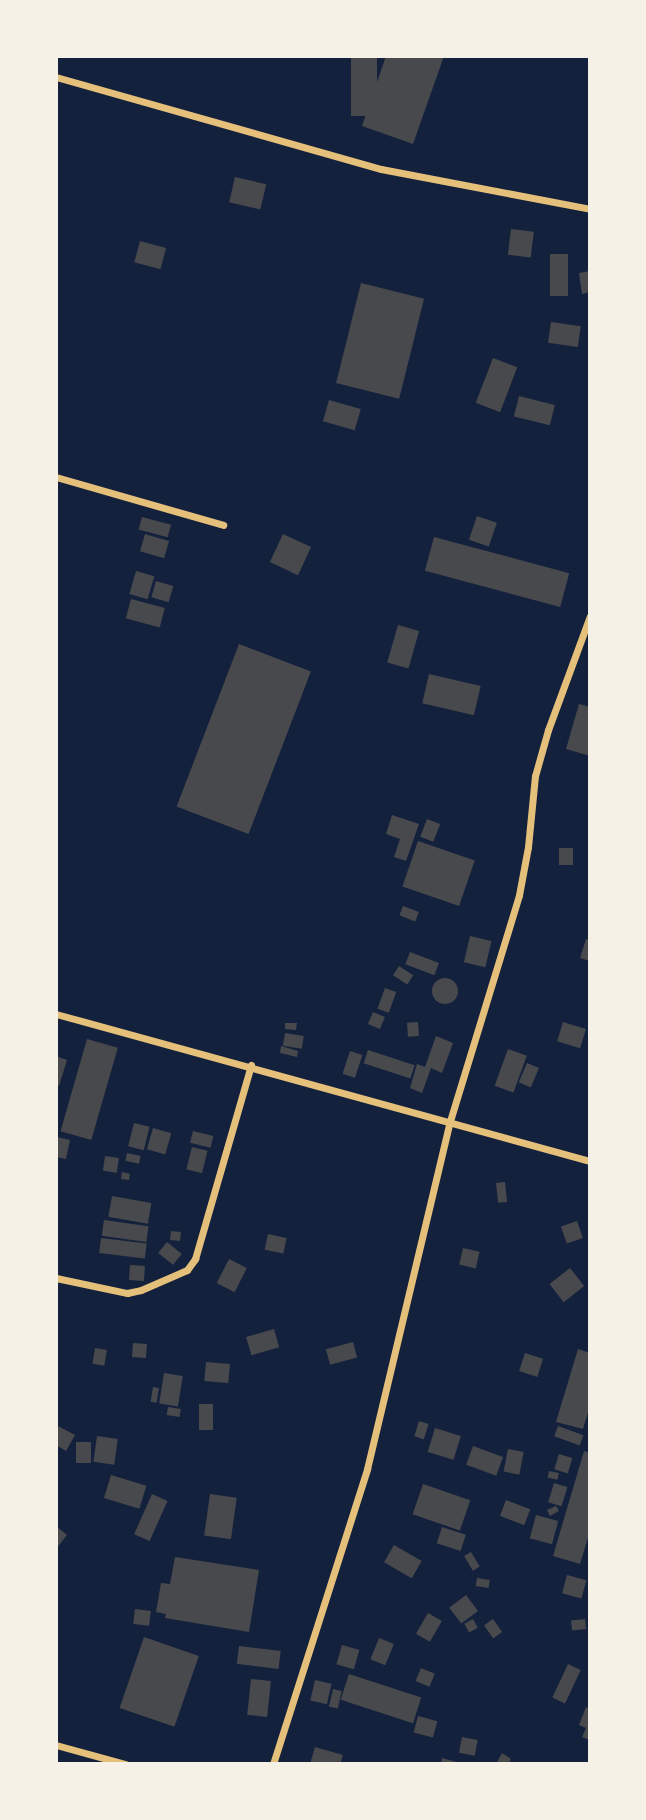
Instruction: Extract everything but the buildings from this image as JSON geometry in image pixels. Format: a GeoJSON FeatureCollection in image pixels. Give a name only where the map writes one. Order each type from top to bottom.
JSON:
{"type":"FeatureCollection","features":[{"type":"Feature","properties":{"kind":"street"},"geometry":{"type":"LineString","coordinates":[[56,77],[382,169],[590,209]]}},
{"type":"Feature","properties":{"kind":"street"},"geometry":{"type":"LineString","coordinates":[[56,477],[223,524]]}},
{"type":"Feature","properties":{"kind":"street"},"geometry":{"type":"LineString","coordinates":[[273,1764],[367,1469],[450,1121],[519,895],[528,848],[535,776],[541,753],[590,616]]}},
{"type":"Feature","properties":{"kind":"street"},"geometry":{"type":"LineString","coordinates":[[56,1014],[251,1065],[590,1161]]}},
{"type":"Feature","properties":{"kind":"street"},"geometry":{"type":"LineString","coordinates":[[56,1278],[127,1293],[187,1270],[195,1259],[251,1065]]}},
{"type":"Feature","properties":{"kind":"street"},"geometry":{"type":"LineString","coordinates":[[56,1745],[125,1764]]}}]}
